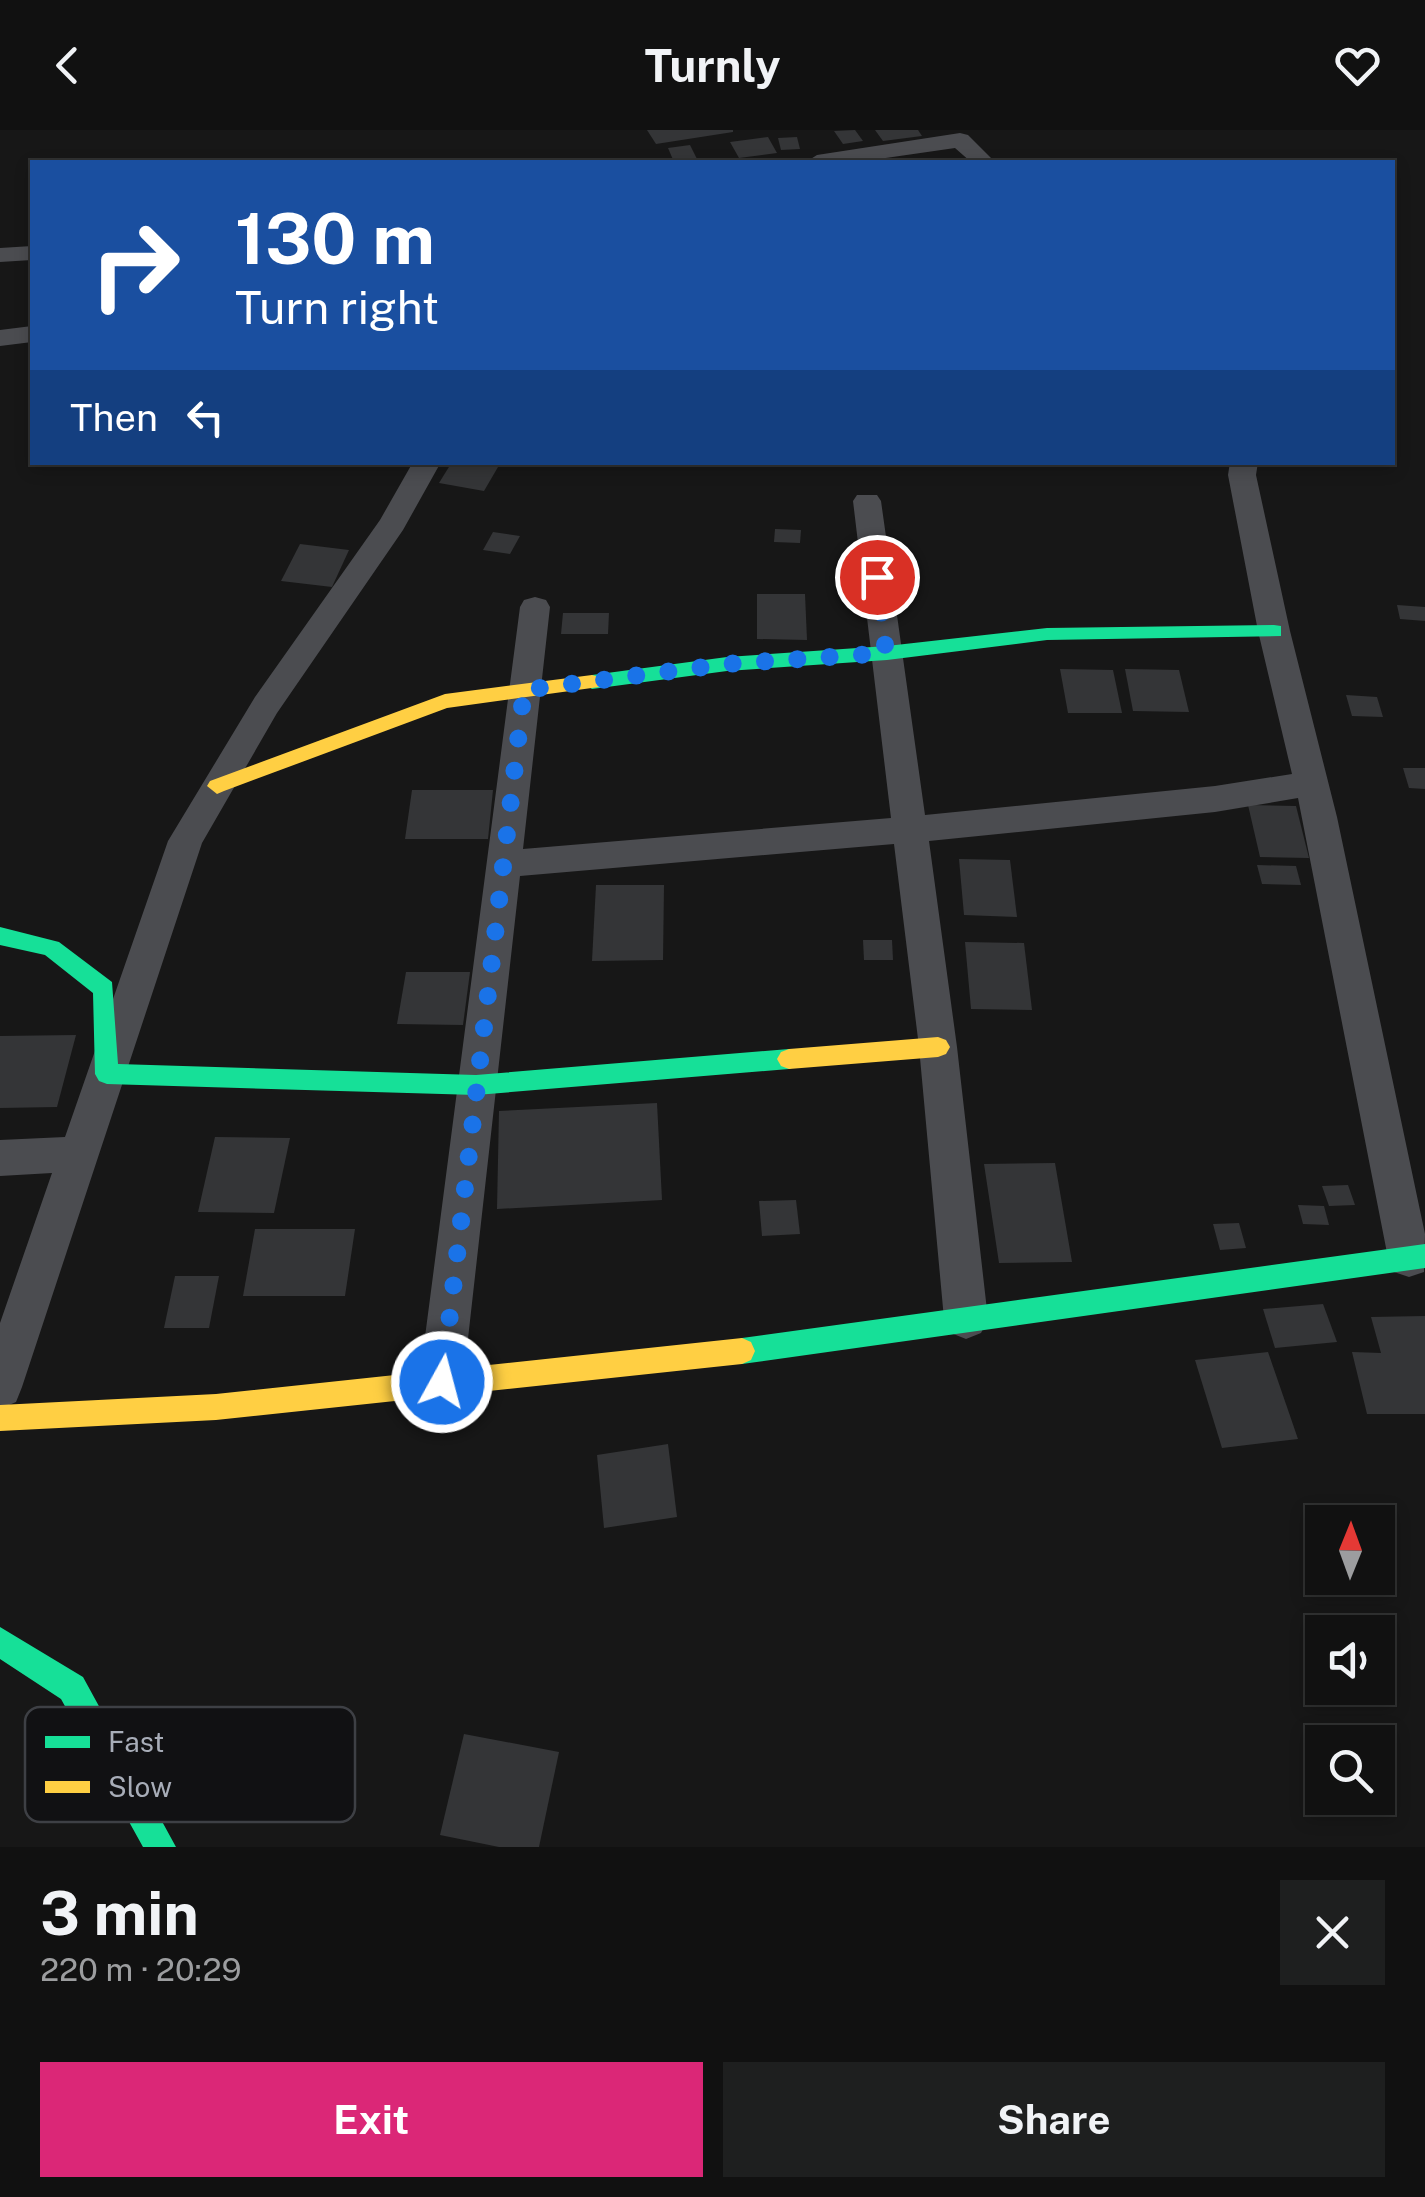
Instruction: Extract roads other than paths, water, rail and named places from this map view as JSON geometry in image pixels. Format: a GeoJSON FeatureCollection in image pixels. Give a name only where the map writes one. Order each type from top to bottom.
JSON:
{"type":"FeatureCollection","features":[{"type":"Feature","properties":{"kind":"street"},"geometry":{"type":"LineString","coordinates":[[830,160],[960,140],[982,160]]}},
{"type":"Feature","properties":{"kind":"street"},"geometry":{"type":"LineString","coordinates":[[0,255],[30,253]]}},
{"type":"Feature","properties":{"kind":"street"},"geometry":{"type":"LineString","coordinates":[[0,338],[30,334]]}},
{"type":"Feature","properties":{"kind":"street"},"geometry":{"type":"LineString","coordinates":[[0,1387],[185,841],[266,704],[393,523],[425,465]]}},
{"type":"Feature","properties":{"kind":"street"},"geometry":{"type":"LineString","coordinates":[[0,1418],[216,1407],[744,1351],[1417,1257],[1274,630],[1242,474],[1244,465]]}},
{"type":"Feature","properties":{"kind":"street"},"geometry":{"type":"LineString","coordinates":[[867,501],[938,1047],[966,1319]]}},
{"type":"Feature","properties":{"kind":"street"},"geometry":{"type":"LineString","coordinates":[[442,1382],[535,607]]}},
{"type":"Feature","properties":{"kind":"street"},"geometry":{"type":"LineString","coordinates":[[218,786],[446,701],[727,664],[886,653],[1047,634],[1274,630]]}},
{"type":"Feature","properties":{"kind":"street"},"geometry":{"type":"LineString","coordinates":[[502,864],[798,841],[1216,799],[1311,783]]}},
{"type":"Feature","properties":{"kind":"street"},"geometry":{"type":"LineString","coordinates":[[0,936],[51,948],[104,988],[107,1074]]}},
{"type":"Feature","properties":{"kind":"street"},"geometry":{"type":"LineString","coordinates":[[107,1074],[476,1085],[938,1047]]}},
{"type":"Feature","properties":{"kind":"street"},"geometry":{"type":"LineString","coordinates":[[0,1158],[79,1154]]}},
{"type":"Feature","properties":{"kind":"street"},"geometry":{"type":"LineString","coordinates":[[0,1642],[72,1688],[83,1707]]}},
{"type":"Feature","properties":{"kind":"street"},"geometry":{"type":"LineString","coordinates":[[146,1822],[160,1847]]}}]}
